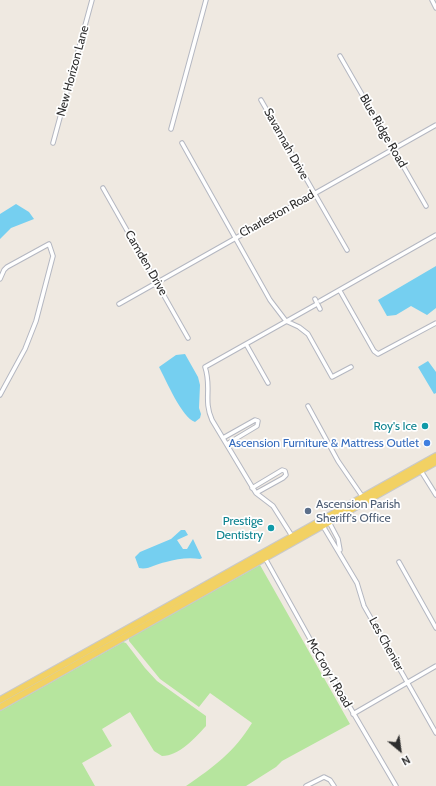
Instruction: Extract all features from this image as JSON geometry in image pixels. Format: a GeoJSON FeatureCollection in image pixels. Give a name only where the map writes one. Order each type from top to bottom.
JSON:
{"type":"FeatureCollection","features":[{"type":"Feature","properties":{"kind":"main road"},"geometry":{"type":"LineString","coordinates":[[421,471],[421,468],[433,460],[436,456]]}},
{"type":"Feature","properties":{"kind":"main road"},"geometry":{"type":"LineString","coordinates":[[0,700],[362,496],[436,456]]}},
{"type":"Feature","properties":{"kind":"main road"},"geometry":{"type":"LineString","coordinates":[[323,526],[326,520],[436,462]]}},
{"type":"Feature","properties":{"kind":"main road"},"geometry":{"type":"LineString","coordinates":[[0,707],[323,526],[374,490]]}},
{"type":"Feature","properties":{"kind":"main road"},"geometry":{"type":"LineString","coordinates":[[265,558],[266,554],[285,543],[292,536]]}},
{"type":"Feature","properties":{"kind":"main road"},"geometry":{"type":"LineString","coordinates":[[221,584],[229,576],[241,569],[244,563]]}},
{"type":"Feature","properties":{"kind":"street","name":"New Horizon Lane"},"geometry":{"type":"LineString","coordinates":[[53,143],[92,0]]}},
{"type":"Feature","properties":{"kind":"street"},"geometry":{"type":"LineString","coordinates":[[172,129],[206,0]]}},
{"type":"Feature","properties":{"kind":"street"},"geometry":{"type":"LineString","coordinates":[[432,0],[436,8]]}},
{"type":"Feature","properties":{"kind":"street","name":"Blue Ridge Road"},"geometry":{"type":"LineString","coordinates":[[340,56],[426,206]]}},
{"type":"Feature","properties":{"kind":"street","name":"Savannah Drive"},"geometry":{"type":"LineString","coordinates":[[261,100],[347,250]]}},
{"type":"Feature","properties":{"kind":"street","name":"Charleston Road"},"geometry":{"type":"LineString","coordinates":[[119,304],[436,125]]}},
{"type":"Feature","properties":{"kind":"street"},"geometry":{"type":"LineString","coordinates":[[182,143],[270,300],[286,321],[299,327],[308,334],[332,377],[351,367]]}},
{"type":"Feature","properties":{"kind":"street","name":"Camden Drive"},"geometry":{"type":"LineString","coordinates":[[103,188],[188,338]]}},
{"type":"Feature","properties":{"kind":"street"},"geometry":{"type":"LineString","coordinates":[[292,536],[273,506],[252,488],[207,410],[209,380],[205,367],[436,235]]}},
{"type":"Feature","properties":{"kind":"street"},"geometry":{"type":"LineString","coordinates":[[0,279],[7,267],[48,244],[53,256],[36,321],[25,349],[0,395]]}},
{"type":"Feature","properties":{"kind":"street"},"geometry":{"type":"LineString","coordinates":[[340,291],[374,351],[378,354],[436,324]]}},
{"type":"Feature","properties":{"kind":"street"},"geometry":{"type":"LineString","coordinates":[[315,299],[319,303],[320,309]]}},
{"type":"Feature","properties":{"kind":"street"},"geometry":{"type":"LineString","coordinates":[[246,344],[268,383]]}},
{"type":"Feature","properties":{"kind":"street"},"geometry":{"type":"LineString","coordinates":[[308,406],[338,460],[362,496]]}},
{"type":"Feature","properties":{"kind":"street"},"geometry":{"type":"LineString","coordinates":[[223,438],[255,420],[258,421],[257,426],[227,444]]}},
{"type":"Feature","properties":{"kind":"street"},"geometry":{"type":"LineString","coordinates":[[252,488],[282,470],[286,471],[286,475],[283,478],[256,493]]}},
{"type":"Feature","properties":{"kind":"street"},"geometry":{"type":"LineString","coordinates":[[421,471],[436,495]]}},
{"type":"Feature","properties":{"kind":"street","name":"Les Chenier"},"geometry":{"type":"LineString","coordinates":[[329,522],[338,539],[341,553]]}},
{"type":"Feature","properties":{"kind":"street","name":"Les Chenier"},"geometry":{"type":"LineString","coordinates":[[323,526],[341,553],[357,583],[364,606],[436,732]]}},
{"type":"Feature","properties":{"kind":"street","name":"McCrory 1 Road"},"geometry":{"type":"LineString","coordinates":[[265,558],[353,714],[396,786]]}},
{"type":"Feature","properties":{"kind":"street"},"geometry":{"type":"LineString","coordinates":[[399,562],[436,628]]}},
{"type":"Feature","properties":{"kind":"street"},"geometry":{"type":"LineString","coordinates":[[353,714],[436,666]]}},
{"type":"Feature","properties":{"kind":"street"},"geometry":{"type":"LineString","coordinates":[[306,786],[324,777],[330,780],[334,786]]}},
{"type":"Feature","properties":{"kind":"green space"},"geometry":{"type":"Polygon","coordinates":[[[260,565],[350,724],[282,761],[276,767],[246,786],[186,786],[206,772],[231,751],[252,723],[210,693],[199,707],[160,679],[129,641],[129,638],[260,565]]]}},
{"type":"Feature","properties":{"kind":"green space"},"geometry":{"type":"Polygon","coordinates":[[[123,642],[126,643],[157,681],[206,716],[206,726],[186,746],[174,753],[162,756],[154,751],[130,712],[102,729],[112,746],[82,763],[95,786],[0,786],[0,711],[123,642]]]}},
{"type":"Feature","properties":{"kind":"water"},"geometry":{"type":"Polygon","coordinates":[[[16,204],[29,212],[34,219],[11,228],[0,239],[0,214],[16,204]]]}},
{"type":"Feature","properties":{"kind":"water"},"geometry":{"type":"Polygon","coordinates":[[[436,266],[436,308],[427,315],[411,306],[396,315],[387,316],[378,300],[436,266]]]}},
{"type":"Feature","properties":{"kind":"water"},"geometry":{"type":"Polygon","coordinates":[[[185,354],[198,377],[200,385],[199,408],[201,414],[200,418],[195,422],[185,414],[159,367],[176,355],[185,354]]]}},
{"type":"Feature","properties":{"kind":"water"},"geometry":{"type":"Polygon","coordinates":[[[428,361],[436,372],[436,393],[434,394],[418,367],[428,361]]]}},
{"type":"Feature","properties":{"kind":"water"},"geometry":{"type":"Polygon","coordinates":[[[181,530],[185,530],[188,535],[177,540],[183,549],[187,549],[193,539],[202,558],[178,559],[149,568],[139,568],[135,557],[140,552],[171,539],[181,530]]]}},
{"type":"Feature","properties":{"kind":"place","name":"Roy's Ice"},"geometry":{"type":"Point","coordinates":[425,426]}},
{"type":"Feature","properties":{"kind":"place","name":"Ascension Furniture & Mattress Outlet"},"geometry":{"type":"Point","coordinates":[427,443]}},
{"type":"Feature","properties":{"kind":"place","name":"Ascension Parish Sheriff's Office"},"geometry":{"type":"Point","coordinates":[308,511]}},
{"type":"Feature","properties":{"kind":"place","name":"Prestige Dentistry"},"geometry":{"type":"Point","coordinates":[271,528]}}]}
